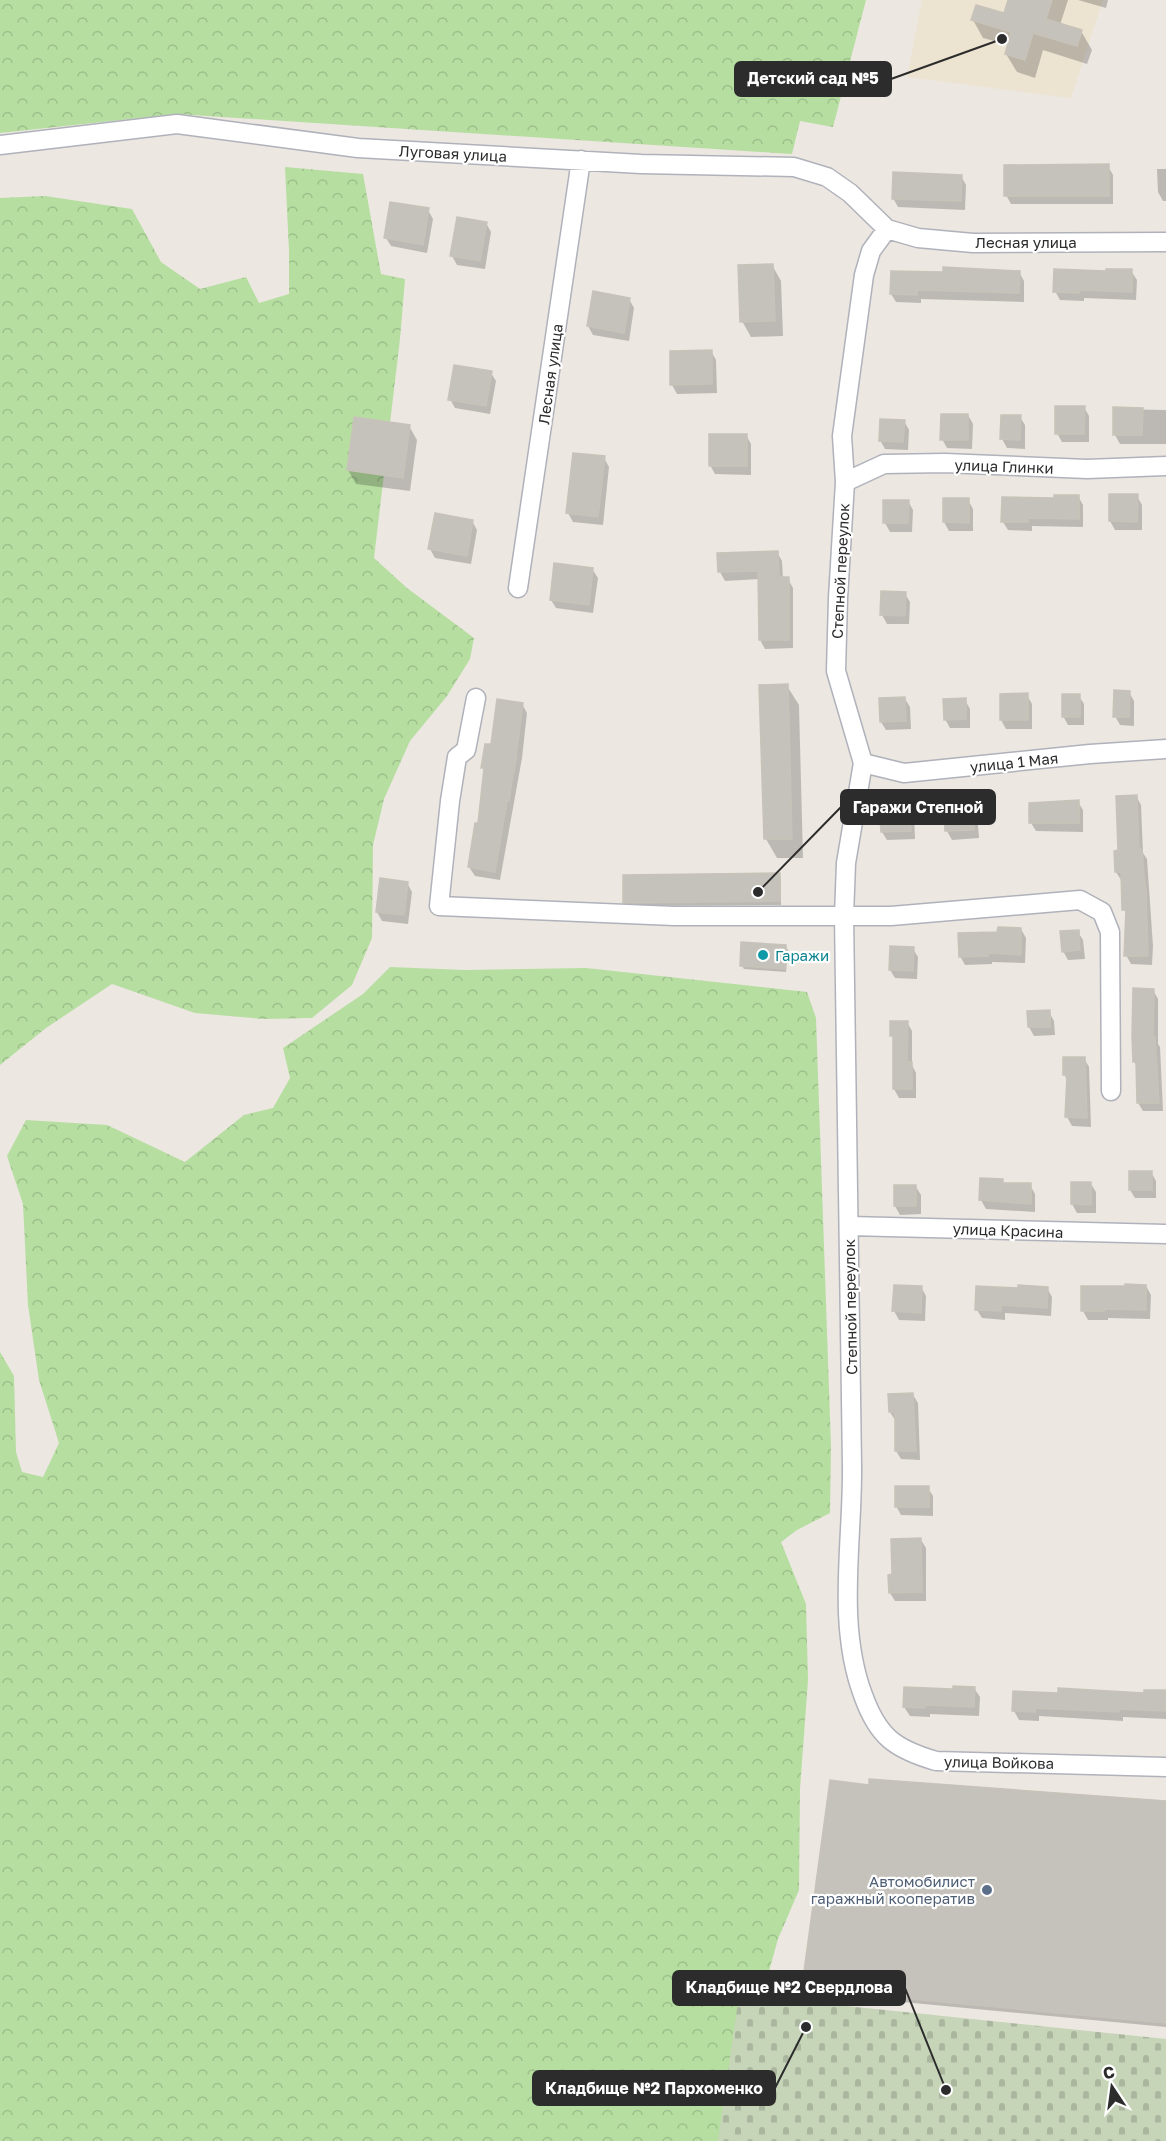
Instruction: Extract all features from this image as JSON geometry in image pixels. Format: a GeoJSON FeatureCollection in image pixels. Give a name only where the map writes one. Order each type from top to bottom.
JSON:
{"type":"FeatureCollection","features":[{"type":"Feature","properties":{"kind":"street","name":"Луговая улица"},"geometry":{"type":"LineString","coordinates":[[0,146],[177,124],[358,148],[581,160],[794,167],[827,177],[850,192],[887,229]]}},
{"type":"Feature","properties":{"kind":"street","name":"Лесная улица"},"geometry":{"type":"LineString","coordinates":[[518,588],[581,160]]}},
{"type":"Feature","properties":{"kind":"street","name":"Лесная улица"},"geometry":{"type":"LineString","coordinates":[[887,229],[918,238],[973,243],[1166,242]]}},
{"type":"Feature","properties":{"kind":"street","name":"Степной переулок"},"geometry":{"type":"LineString","coordinates":[[863,1697],[849,1638],[852,1473],[844,916],[846,862],[863,763],[836,670],[845,482],[842,436],[864,275],[871,251],[887,229]]}},
{"type":"Feature","properties":{"kind":"street","name":"улица Глинки"},"geometry":{"type":"LineString","coordinates":[[845,482],[884,464],[945,463],[1087,469],[1166,466]]}},
{"type":"Feature","properties":{"kind":"street"},"geometry":{"type":"LineString","coordinates":[[476,698],[466,750],[457,757],[455,768],[440,906],[674,916],[844,916],[925,914],[1080,900],[1102,912],[1110,932],[1111,1091]]}},
{"type":"Feature","properties":{"kind":"street","name":"улица 1 Мая"},"geometry":{"type":"LineString","coordinates":[[863,763],[904,773],[1090,754],[1166,749]]}},
{"type":"Feature","properties":{"kind":"street","name":"улица Красина"},"geometry":{"type":"LineString","coordinates":[[849,1226],[1166,1234]]}},
{"type":"Feature","properties":{"kind":"street","name":"улица Войкова"},"geometry":{"type":"LineString","coordinates":[[863,1697],[888,1741],[909,1753],[936,1761],[1166,1767]]}},
{"type":"Feature","properties":{"kind":"shaded area"},"geometry":{"type":"Polygon","coordinates":[[[922,0],[1103,0],[1071,98],[907,77],[922,0]]]}},
{"type":"Feature","properties":{"kind":"green space"},"geometry":{"type":"Polygon","coordinates":[[[0,0],[866,0],[833,127],[800,121],[792,154],[177,114],[0,133],[0,0]]]}},
{"type":"Feature","properties":{"kind":"green space"},"geometry":{"type":"Polygon","coordinates":[[[285,167],[363,174],[381,274],[405,279],[374,558],[407,588],[474,638],[470,659],[447,696],[410,741],[384,799],[373,845],[372,938],[352,985],[312,1018],[264,1019],[195,1013],[112,984],[46,1028],[0,1065],[0,198],[45,196],[132,209],[161,262],[200,289],[246,277],[259,303],[289,294],[285,167]]]}},
{"type":"Feature","properties":{"kind":"green space"},"geometry":{"type":"Polygon","coordinates":[[[390,967],[465,970],[586,968],[807,992],[816,1018],[831,1446],[830,1513],[797,1530],[781,1542],[806,1604],[808,1680],[800,1789],[799,1890],[778,1939],[769,1971],[782,1998],[968,2038],[1166,2141],[0,2141],[0,1352],[14,1376],[16,1452],[22,1472],[43,1477],[59,1443],[39,1380],[28,1305],[23,1204],[7,1156],[26,1120],[107,1125],[185,1162],[244,1115],[273,1108],[290,1078],[283,1048],[363,994],[390,967]]]}},
{"type":"Feature","properties":{"kind":"green space"},"geometry":{"type":"Polygon","coordinates":[[[739,1995],[1166,2039],[1166,2141],[718,2141],[739,1995]]]}},
{"type":"Feature","properties":{"kind":"building"},"geometry":{"type":"Polygon","coordinates":[[[1008,0],[1052,0],[1046,19],[1082,30],[1077,46],[1033,33],[1025,60],[1005,54],[1011,32],[971,20],[976,5],[1004,13],[1008,0]]]}},
{"type":"Feature","properties":{"kind":"building"},"geometry":{"type":"Polygon","coordinates":[[[1109,164],[1109,196],[1004,196],[1004,165],[1109,164]]]}},
{"type":"Feature","properties":{"kind":"building"},"geometry":{"type":"Polygon","coordinates":[[[893,172],[962,175],[961,201],[892,199],[893,172]]]}},
{"type":"Feature","properties":{"kind":"building"},"geometry":{"type":"Polygon","coordinates":[[[390,202],[429,208],[423,245],[384,238],[390,202]]]}},
{"type":"Feature","properties":{"kind":"building"},"geometry":{"type":"Polygon","coordinates":[[[457,217],[487,222],[480,261],[450,256],[457,217]]]}},
{"type":"Feature","properties":{"kind":"building"},"geometry":{"type":"Polygon","coordinates":[[[773,264],[775,321],[740,322],[738,265],[773,264]]]}},
{"type":"Feature","properties":{"kind":"building"},"geometry":{"type":"Polygon","coordinates":[[[943,267],[1020,271],[1019,293],[917,290],[917,295],[890,294],[891,271],[943,272],[943,267]]]}},
{"type":"Feature","properties":{"kind":"building"},"geometry":{"type":"Polygon","coordinates":[[[1054,269],[1106,271],[1106,269],[1132,269],[1132,292],[1079,290],[1079,293],[1053,292],[1054,269]]]}},
{"type":"Feature","properties":{"kind":"building"},"geometry":{"type":"Polygon","coordinates":[[[593,291],[630,298],[624,333],[587,326],[593,291]]]}},
{"type":"Feature","properties":{"kind":"building"},"geometry":{"type":"Polygon","coordinates":[[[712,350],[712,384],[670,385],[670,351],[712,350]]]}},
{"type":"Feature","properties":{"kind":"building"},"geometry":{"type":"Polygon","coordinates":[[[454,365],[492,371],[486,406],[448,400],[454,365]]]}},
{"type":"Feature","properties":{"kind":"building"},"geometry":{"type":"Polygon","coordinates":[[[1055,406],[1085,406],[1084,434],[1055,434],[1055,406]]]}},
{"type":"Feature","properties":{"kind":"building"},"geometry":{"type":"Polygon","coordinates":[[[1113,407],[1143,408],[1142,435],[1113,435],[1113,407]]]}},
{"type":"Feature","properties":{"kind":"building"},"geometry":{"type":"Polygon","coordinates":[[[941,414],[968,414],[968,440],[940,440],[941,414]]]}},
{"type":"Feature","properties":{"kind":"building"},"geometry":{"type":"Polygon","coordinates":[[[1001,415],[1021,415],[1020,440],[1000,439],[1001,415]]]}},
{"type":"Feature","properties":{"kind":"building"},"geometry":{"type":"Polygon","coordinates":[[[354,417],[410,425],[403,478],[347,470],[354,417]]]}},
{"type":"Feature","properties":{"kind":"building"},"geometry":{"type":"Polygon","coordinates":[[[880,419],[905,420],[903,442],[879,441],[880,419]]]}},
{"type":"Feature","properties":{"kind":"building"},"geometry":{"type":"Polygon","coordinates":[[[709,434],[747,434],[747,466],[709,466],[709,434]]]}},
{"type":"Feature","properties":{"kind":"building"},"geometry":{"type":"Polygon","coordinates":[[[573,453],[605,456],[598,517],[566,513],[573,453]]]}},
{"type":"Feature","properties":{"kind":"building"},"geometry":{"type":"Polygon","coordinates":[[[1109,494],[1138,494],[1137,522],[1109,521],[1109,494]]]}},
{"type":"Feature","properties":{"kind":"building"},"geometry":{"type":"Polygon","coordinates":[[[1054,495],[1079,495],[1079,519],[1028,518],[1028,522],[1001,522],[1002,497],[1054,498],[1054,495]]]}},
{"type":"Feature","properties":{"kind":"building"},"geometry":{"type":"Polygon","coordinates":[[[943,498],[969,498],[969,523],[943,522],[943,498]]]}},
{"type":"Feature","properties":{"kind":"building"},"geometry":{"type":"Polygon","coordinates":[[[883,500],[909,500],[908,523],[883,523],[883,500]]]}},
{"type":"Feature","properties":{"kind":"building"},"geometry":{"type":"Polygon","coordinates":[[[435,513],[473,520],[467,556],[428,549],[435,513]]]}},
{"type":"Feature","properties":{"kind":"building"},"geometry":{"type":"Polygon","coordinates":[[[778,551],[779,577],[789,577],[789,640],[759,640],[758,571],[718,572],[717,553],[778,551]]]}},
{"type":"Feature","properties":{"kind":"building"},"geometry":{"type":"Polygon","coordinates":[[[554,563],[593,568],[589,605],[550,600],[554,563]]]}},
{"type":"Feature","properties":{"kind":"building"},"geometry":{"type":"Polygon","coordinates":[[[881,591],[906,592],[905,616],[880,615],[881,591]]]}},
{"type":"Feature","properties":{"kind":"building"},"geometry":{"type":"Polygon","coordinates":[[[788,684],[792,839],[764,839],[759,685],[788,684]]]}},
{"type":"Feature","properties":{"kind":"building"},"geometry":{"type":"Polygon","coordinates":[[[1114,690],[1130,691],[1129,717],[1113,717],[1114,690]]]}},
{"type":"Feature","properties":{"kind":"building"},"geometry":{"type":"Polygon","coordinates":[[[1028,693],[1028,720],[1000,720],[1000,694],[1028,693]]]}},
{"type":"Feature","properties":{"kind":"building"},"geometry":{"type":"Polygon","coordinates":[[[1062,694],[1080,694],[1080,717],[1062,717],[1062,694]]]}},
{"type":"Feature","properties":{"kind":"building"},"geometry":{"type":"Polygon","coordinates":[[[905,697],[906,721],[880,722],[879,698],[905,697]]]}},
{"type":"Feature","properties":{"kind":"building"},"geometry":{"type":"Polygon","coordinates":[[[966,698],[966,719],[944,720],[943,699],[966,698]]]}},
{"type":"Feature","properties":{"kind":"building"},"geometry":{"type":"Polygon","coordinates":[[[497,699],[523,703],[514,773],[495,872],[468,867],[475,823],[478,823],[484,768],[481,768],[485,744],[491,744],[497,699]]]}},
{"type":"Feature","properties":{"kind":"building"},"geometry":{"type":"Polygon","coordinates":[[[1137,795],[1139,849],[1142,849],[1146,887],[1148,956],[1124,956],[1126,910],[1122,910],[1121,872],[1115,872],[1114,851],[1118,850],[1116,796],[1137,795]]]}},
{"type":"Feature","properties":{"kind":"building"},"geometry":{"type":"Polygon","coordinates":[[[1079,800],[1079,823],[1029,823],[1029,803],[1079,800]]]}},
{"type":"Feature","properties":{"kind":"building"},"geometry":{"type":"Polygon","coordinates":[[[910,804],[911,831],[881,832],[879,805],[910,804]]]}},
{"type":"Feature","properties":{"kind":"building"},"geometry":{"type":"Polygon","coordinates":[[[973,804],[974,830],[945,831],[944,805],[973,804]]]}},
{"type":"Feature","properties":{"kind":"building"},"geometry":{"type":"Polygon","coordinates":[[[780,873],[780,901],[623,903],[623,875],[780,873]]]}},
{"type":"Feature","properties":{"kind":"building"},"geometry":{"type":"Polygon","coordinates":[[[380,878],[408,882],[404,915],[376,912],[380,878]]]}},
{"type":"Feature","properties":{"kind":"building"},"geometry":{"type":"Polygon","coordinates":[[[998,927],[1021,928],[1021,955],[988,953],[988,956],[959,957],[958,933],[997,932],[998,927]]]}},
{"type":"Feature","properties":{"kind":"building"},"geometry":{"type":"Polygon","coordinates":[[[1079,930],[1080,950],[1062,952],[1060,931],[1079,930]]]}},
{"type":"Feature","properties":{"kind":"building","name":"Гаражи"},"geometry":{"type":"Polygon","coordinates":[[[741,942],[786,945],[785,969],[740,966],[741,942]]]}},
{"type":"Feature","properties":{"kind":"building"},"geometry":{"type":"Polygon","coordinates":[[[890,946],[914,947],[913,971],[889,970],[890,946]]]}},
{"type":"Feature","properties":{"kind":"building"},"geometry":{"type":"Polygon","coordinates":[[[1133,988],[1154,989],[1153,1037],[1155,1037],[1159,1103],[1137,1103],[1136,1062],[1133,1062],[1132,1037],[1133,988]]]}},
{"type":"Feature","properties":{"kind":"building"},"geometry":{"type":"Polygon","coordinates":[[[1050,1010],[1050,1027],[1028,1027],[1027,1011],[1050,1010]]]}},
{"type":"Feature","properties":{"kind":"building"},"geometry":{"type":"Polygon","coordinates":[[[890,1021],[908,1021],[907,1062],[912,1062],[912,1089],[893,1089],[893,1036],[890,1036],[890,1021]]]}},
{"type":"Feature","properties":{"kind":"building"},"geometry":{"type":"Polygon","coordinates":[[[1063,1057],[1085,1057],[1087,1118],[1065,1117],[1067,1075],[1063,1075],[1063,1057]]]}},
{"type":"Feature","properties":{"kind":"building"},"geometry":{"type":"Polygon","coordinates":[[[1129,1171],[1152,1171],[1152,1190],[1129,1190],[1129,1171]]]}},
{"type":"Feature","properties":{"kind":"building"},"geometry":{"type":"Polygon","coordinates":[[[980,1178],[1003,1179],[1003,1183],[1031,1183],[1031,1204],[979,1200],[980,1178]]]}},
{"type":"Feature","properties":{"kind":"building"},"geometry":{"type":"Polygon","coordinates":[[[1071,1182],[1091,1182],[1091,1205],[1071,1204],[1071,1182]]]}},
{"type":"Feature","properties":{"kind":"building"},"geometry":{"type":"Polygon","coordinates":[[[894,1185],[916,1185],[916,1206],[894,1206],[894,1185]]]}},
{"type":"Feature","properties":{"kind":"building"},"geometry":{"type":"Polygon","coordinates":[[[1125,1284],[1146,1285],[1146,1310],[1081,1311],[1081,1286],[1125,1286],[1125,1284]]]}},
{"type":"Feature","properties":{"kind":"building"},"geometry":{"type":"Polygon","coordinates":[[[894,1285],[922,1286],[921,1313],[892,1311],[894,1285]]]}},
{"type":"Feature","properties":{"kind":"building"},"geometry":{"type":"Polygon","coordinates":[[[1018,1285],[1048,1287],[1047,1308],[1001,1305],[1001,1311],[975,1310],[976,1286],[1018,1288],[1018,1285]]]}},
{"type":"Feature","properties":{"kind":"building"},"geometry":{"type":"Polygon","coordinates":[[[913,1393],[916,1451],[895,1451],[895,1412],[889,1412],[888,1394],[913,1393]]]}},
{"type":"Feature","properties":{"kind":"building"},"geometry":{"type":"Polygon","coordinates":[[[895,1486],[929,1486],[929,1507],[895,1507],[895,1486]]]}},
{"type":"Feature","properties":{"kind":"building"},"geometry":{"type":"Polygon","coordinates":[[[921,1538],[922,1592],[889,1593],[888,1575],[892,1574],[891,1539],[921,1538]]]}},
{"type":"Feature","properties":{"kind":"building"},"geometry":{"type":"Polygon","coordinates":[[[953,1686],[975,1687],[974,1707],[926,1705],[925,1708],[903,1707],[904,1687],[953,1689],[953,1686]]]}},
{"type":"Feature","properties":{"kind":"building"},"geometry":{"type":"Polygon","coordinates":[[[1058,1688],[1144,1693],[1144,1690],[1166,1690],[1166,1711],[1119,1709],[1119,1712],[1035,1708],[1035,1712],[1012,1711],[1013,1691],[1058,1693],[1058,1688]]]}},
{"type":"Feature","properties":{"kind":"building","name":"Автомобилист гаражный кооператив"},"geometry":{"type":"Polygon","coordinates":[[[869,1779],[1166,1801],[1166,2023],[847,1993],[802,1986],[830,1780],[869,1785],[869,1779]]]}},
{"type":"Feature","properties":{"kind":"place","name":"Детский сад №5"},"geometry":{"type":"Point","coordinates":[1002,39]}},
{"type":"Feature","properties":{"kind":"place","name":"Гаражи Степной"},"geometry":{"type":"Point","coordinates":[758,892]}},
{"type":"Feature","properties":{"kind":"place","name":"Гаражи"},"geometry":{"type":"Point","coordinates":[763,955]}},
{"type":"Feature","properties":{"kind":"place","name":"Автомобилист гаражный кооператив"},"geometry":{"type":"Point","coordinates":[987,1890]}},
{"type":"Feature","properties":{"kind":"place","name":"Кладбище №2 Пархоменко"},"geometry":{"type":"Point","coordinates":[806,2027]}},
{"type":"Feature","properties":{"kind":"place","name":"Кладбище №2 Свердлова"},"geometry":{"type":"Point","coordinates":[946,2090]}}]}
